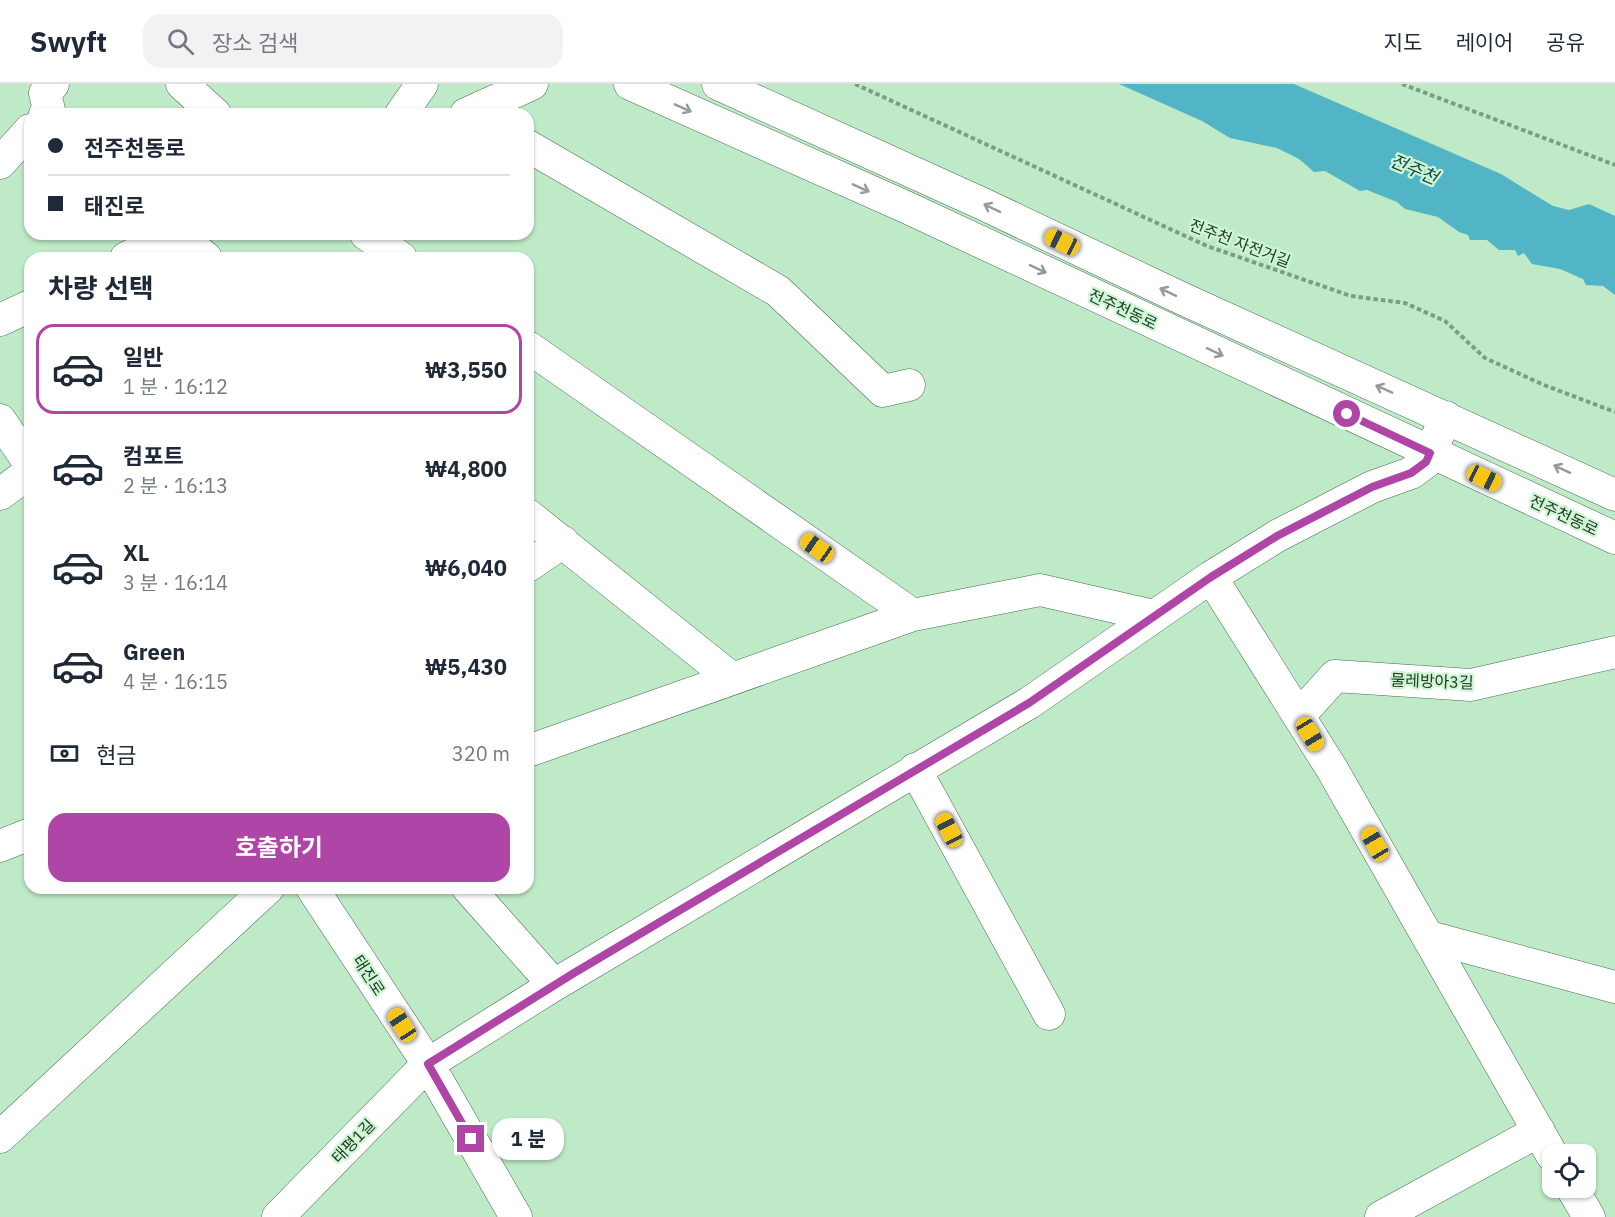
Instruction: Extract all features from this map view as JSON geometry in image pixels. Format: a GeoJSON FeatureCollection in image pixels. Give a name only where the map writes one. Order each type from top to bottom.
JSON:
{"type":"FeatureCollection","features":[{"type":"Feature","properties":{"kind":"street"},"geometry":{"type":"LineString","coordinates":[[49,108],[45,93],[53,84]]}},
{"type":"Feature","properties":{"kind":"street"},"geometry":{"type":"LineString","coordinates":[[182,84],[208,108]]}},
{"type":"Feature","properties":{"kind":"street"},"geometry":{"type":"LineString","coordinates":[[405,108],[422,84]]}},
{"type":"Feature","properties":{"kind":"street"},"geometry":{"type":"LineString","coordinates":[[482,108],[532,84]]}},
{"type":"Feature","properties":{"kind":"street","name":"전주천동로"},"geometry":{"type":"LineString","coordinates":[[630,84],[908,208],[1615,538]]}},
{"type":"Feature","properties":{"kind":"street"},"geometry":{"type":"LineString","coordinates":[[718,84],[1615,495]]}},
{"type":"Feature","properties":{"kind":"street"},"geometry":{"type":"LineString","coordinates":[[0,163],[24,137]]}},
{"type":"Feature","properties":{"kind":"street"},"geometry":{"type":"LineString","coordinates":[[534,149],[778,291],[883,391],[909,385]]}},
{"type":"Feature","properties":{"kind":"street"},"geometry":{"type":"LineString","coordinates":[[138,252],[163,240]]}},
{"type":"Feature","properties":{"kind":"street"},"geometry":{"type":"LineString","coordinates":[[183,240],[198,252]]}},
{"type":"Feature","properties":{"kind":"street"},"geometry":{"type":"LineString","coordinates":[[375,240],[392,252]]}},
{"type":"Feature","properties":{"kind":"street"},"geometry":{"type":"LineString","coordinates":[[0,320],[24,309]]}},
{"type":"Feature","properties":{"kind":"street"},"geometry":{"type":"LineString","coordinates":[[534,351],[913,615]]}},
{"type":"Feature","properties":{"kind":"street"},"geometry":{"type":"LineString","coordinates":[[1430,453],[1446,417]]}},
{"type":"Feature","properties":{"kind":"street"},"geometry":{"type":"LineString","coordinates":[[0,420],[24,455]]}},
{"type":"Feature","properties":{"kind":"street","name":"태평1길"},"geometry":{"type":"LineString","coordinates":[[278,1217],[428,1064],[554,985],[1029,703],[1211,577],[1277,536],[1372,487],[1411,473],[1426,462],[1430,453]]}},
{"type":"Feature","properties":{"kind":"street"},"geometry":{"type":"LineString","coordinates":[[0,494],[24,476]]}},
{"type":"Feature","properties":{"kind":"street"},"geometry":{"type":"LineString","coordinates":[[534,520],[730,677]]}},
{"type":"Feature","properties":{"kind":"street"},"geometry":{"type":"LineString","coordinates":[[534,562],[563,542]]}},
{"type":"Feature","properties":{"kind":"street"},"geometry":{"type":"LineString","coordinates":[[1211,577],[1299,716],[1429,937],[1546,1143],[1381,1217]]}},
{"type":"Feature","properties":{"kind":"street"},"geometry":{"type":"LineString","coordinates":[[534,749],[730,677],[913,615],[1040,590],[1154,616]]}},
{"type":"Feature","properties":{"kind":"street","name":"물레방아3길"},"geometry":{"type":"LineString","coordinates":[[1299,716],[1335,676],[1471,685],[1615,651]]}},
{"type":"Feature","properties":{"kind":"street"},"geometry":{"type":"LineString","coordinates":[[915,769],[1049,1014]]}},
{"type":"Feature","properties":{"kind":"street"},"geometry":{"type":"LineString","coordinates":[[0,846],[24,836]]}},
{"type":"Feature","properties":{"kind":"street"},"geometry":{"type":"LineString","coordinates":[[0,1137],[262,894]]}},
{"type":"Feature","properties":{"kind":"street","name":"태진로"},"geometry":{"type":"LineString","coordinates":[[316,894],[428,1064],[516,1217]]}},
{"type":"Feature","properties":{"kind":"street"},"geometry":{"type":"LineString","coordinates":[[473,894],[554,985]]}},
{"type":"Feature","properties":{"kind":"street"},"geometry":{"type":"LineString","coordinates":[[1429,937],[1615,987]]}},
{"type":"Feature","properties":{"kind":"street"},"geometry":{"type":"LineString","coordinates":[[1578,1198],[1589,1217]]}},
{"type":"Feature","properties":{"kind":"path","name":"전주천 자전거길"},"geometry":{"type":"LineString","coordinates":[[855,84],[1207,246],[1351,296],[1405,303],[1444,321],[1485,358],[1544,385],[1615,412]]}},
{"type":"Feature","properties":{"kind":"path"},"geometry":{"type":"LineString","coordinates":[[1402,84],[1615,165]]}},
{"type":"Feature","properties":{"kind":"water","name":"전주천"},"geometry":{"type":"Polygon","coordinates":[[[1119,84],[1294,84],[1501,174],[1553,206],[1569,210],[1589,204],[1615,216],[1615,295],[1603,286],[1586,285],[1583,279],[1560,269],[1532,264],[1524,253],[1518,256],[1515,250],[1499,250],[1487,240],[1470,240],[1468,235],[1459,232],[1438,217],[1405,209],[1397,202],[1367,190],[1360,191],[1325,171],[1314,172],[1299,159],[1277,148],[1230,138],[1202,121],[1119,84]]]}},
{"type":"Feature","properties":{"kind":"route"},"geometry":{"type":"LineString","coordinates":[[471,1139],[428,1064],[574,973],[1029,703],[1211,577],[1277,536],[1372,487],[1411,473],[1426,462],[1430,453],[1347,414]]}}]}
